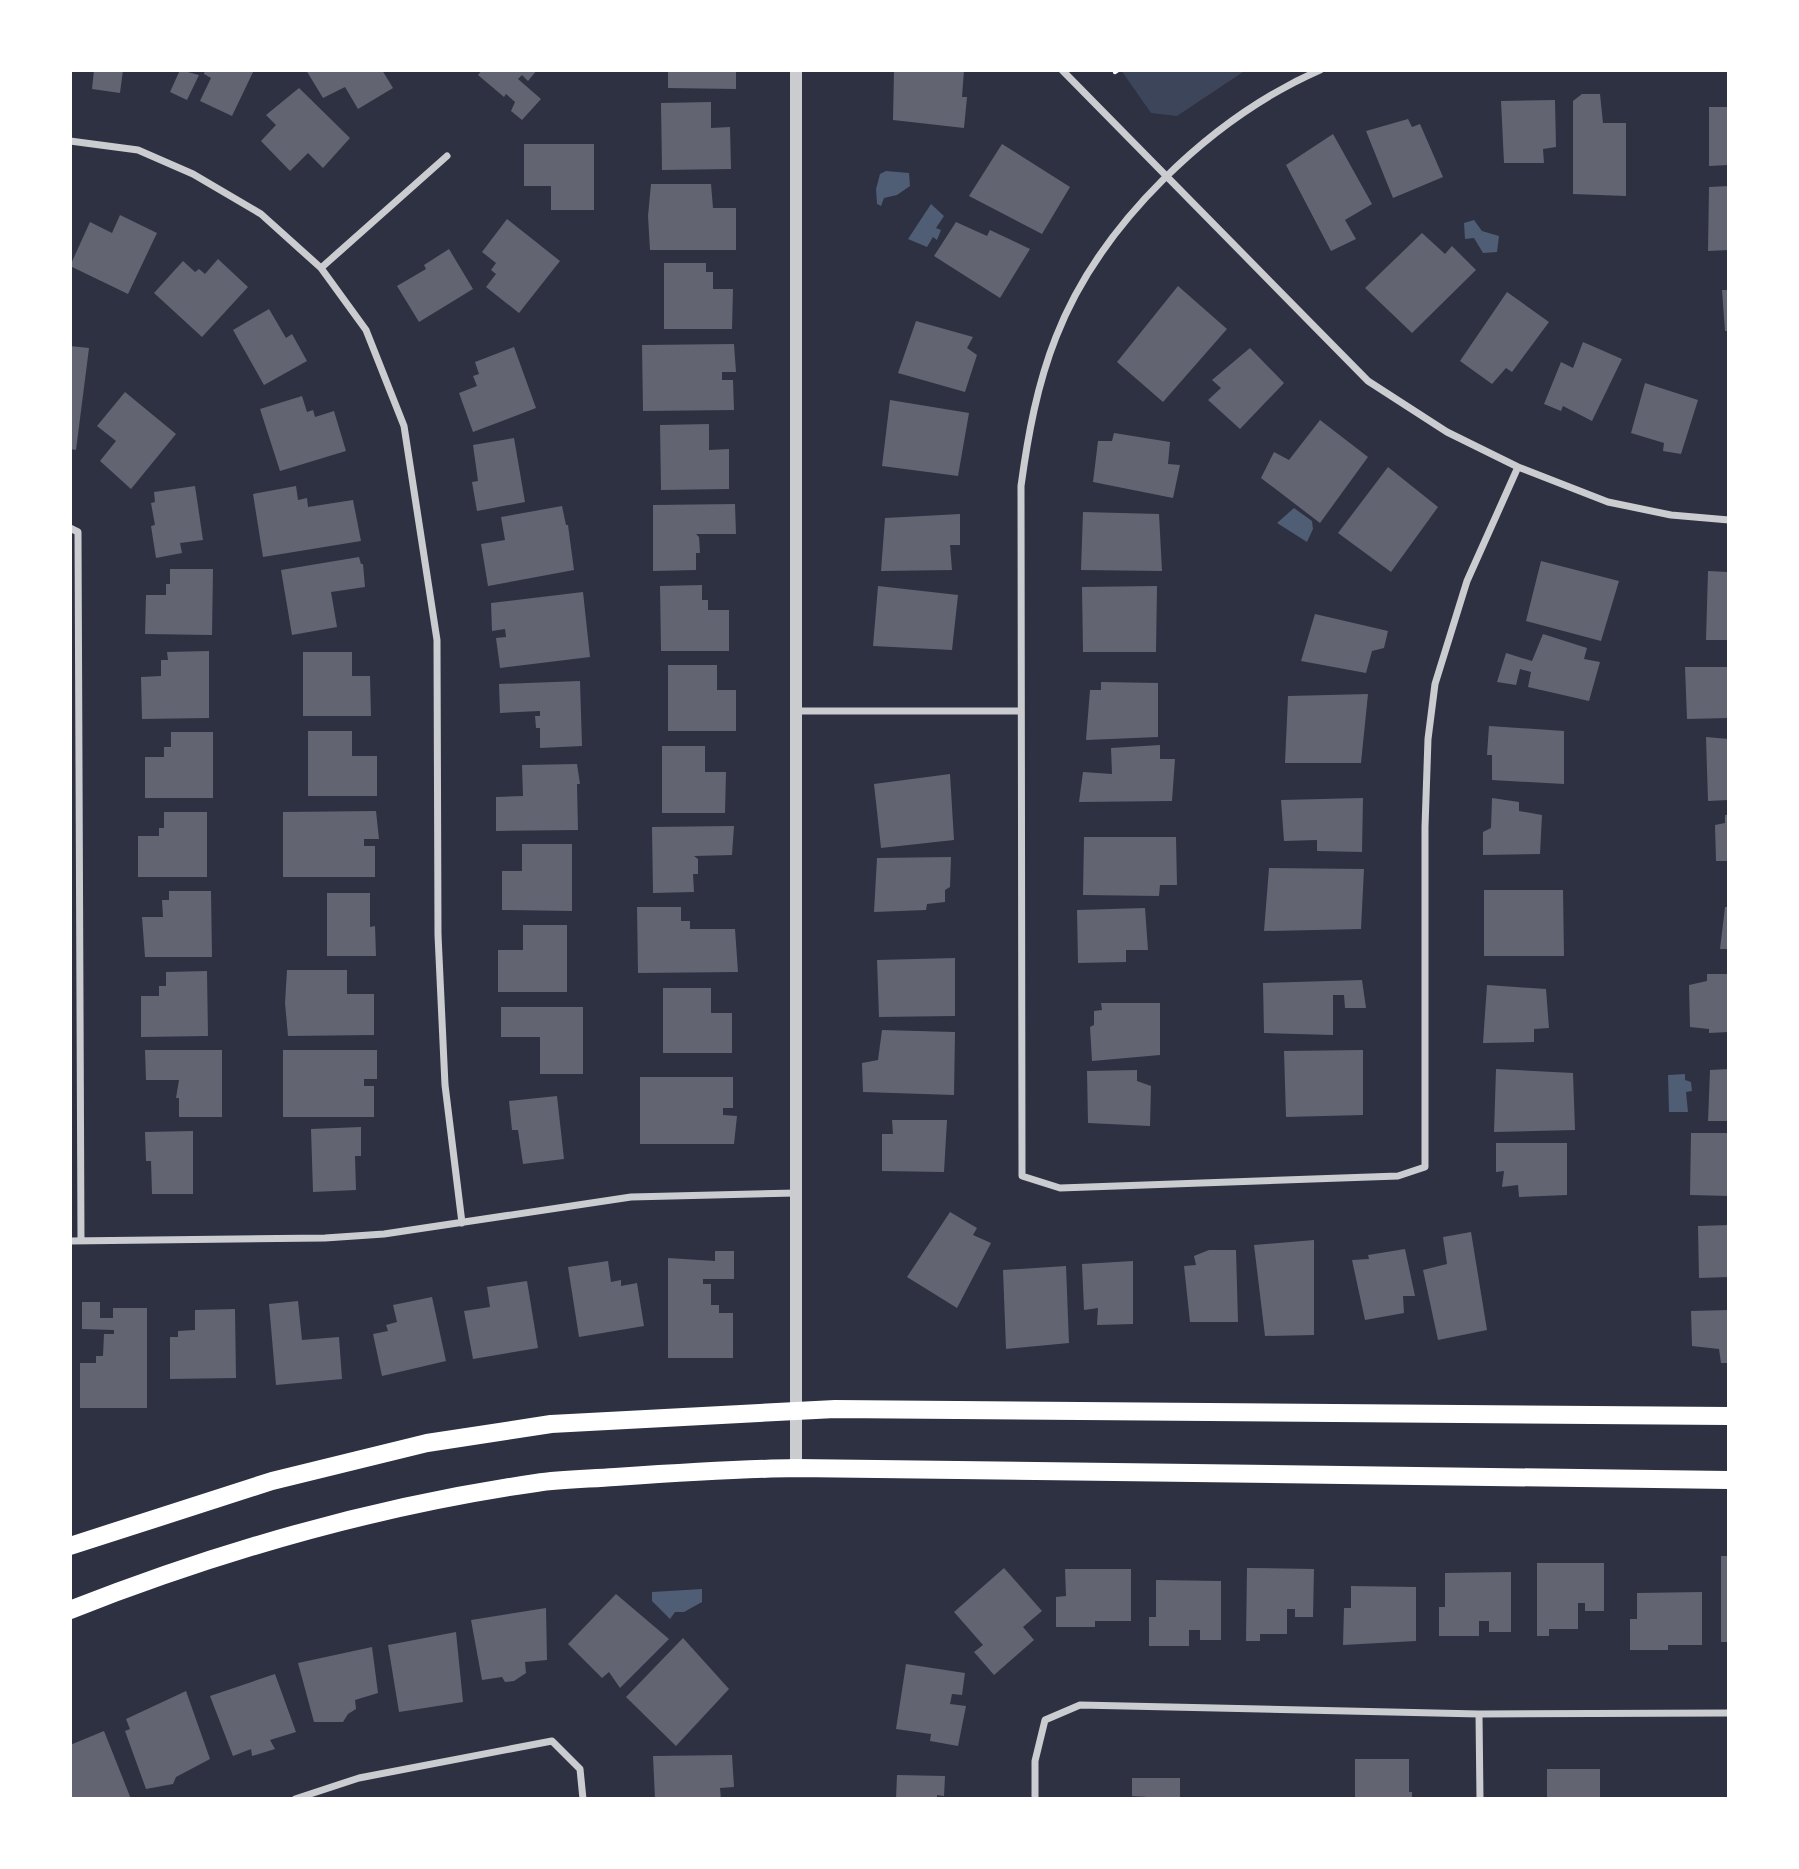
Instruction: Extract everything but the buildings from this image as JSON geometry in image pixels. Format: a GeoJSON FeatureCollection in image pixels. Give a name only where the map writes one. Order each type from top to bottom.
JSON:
{"type":"FeatureCollection","features":[{"type":"Feature","properties":{"kind":"main road"},"geometry":{"type":"LineString","coordinates":[[70,1546],[272,1482],[427,1443],[551,1424],[796,1411],[1729,1416]]}},
{"type":"Feature","properties":{"kind":"main road"},"geometry":{"type":"LineString","coordinates":[[70,1611],[152,1578],[285,1536],[451,1497],[538,1482],[716,1470],[796,1468],[1729,1480]]}},
{"type":"Feature","properties":{"kind":"street"},"geometry":{"type":"LineString","coordinates":[[796,70],[796,1468]]}},
{"type":"Feature","properties":{"kind":"street"},"geometry":{"type":"LineString","coordinates":[[1062,70],[1368,381],[1447,432],[1518,467],[1608,502],[1671,515],[1729,520]]}},
{"type":"Feature","properties":{"kind":"street"},"geometry":{"type":"LineString","coordinates":[[1320,70],[1283,86],[1234,120],[1166,177],[1118,231],[1081,286],[1056,336],[1032,411],[1021,486],[1022,1176],[1060,1188],[1398,1176],[1425,1167],[1425,827],[1428,739],[1435,684],[1467,581],[1518,467]]}},
{"type":"Feature","properties":{"kind":"street"},"geometry":{"type":"LineString","coordinates":[[70,141],[138,150],[193,174],[261,214],[321,268],[366,330],[404,426],[438,640],[438,935],[445,1085],[462,1223]]}},
{"type":"Feature","properties":{"kind":"street"},"geometry":{"type":"LineString","coordinates":[[321,268],[447,156]]}},
{"type":"Feature","properties":{"kind":"street"},"geometry":{"type":"LineString","coordinates":[[70,528],[78,532],[81,1241]]}},
{"type":"Feature","properties":{"kind":"street"},"geometry":{"type":"LineString","coordinates":[[796,711],[1020,711]]}},
{"type":"Feature","properties":{"kind":"street"},"geometry":{"type":"LineString","coordinates":[[70,1241],[325,1238],[462,1223],[631,1198],[684,1194],[796,1193]]}},
{"type":"Feature","properties":{"kind":"street"},"geometry":{"type":"LineString","coordinates":[[1035,1799],[1035,1761],[1045,1720],[1080,1705],[1479,1714],[1729,1713]]}},
{"type":"Feature","properties":{"kind":"street"},"geometry":{"type":"LineString","coordinates":[[1479,1714],[1480,1799]]}},
{"type":"Feature","properties":{"kind":"street"},"geometry":{"type":"LineString","coordinates":[[295,1799],[359,1777],[552,1741],[580,1769],[583,1799]]}},
{"type":"Feature","properties":{"kind":"shaded area"},"geometry":{"type":"Polygon","coordinates":[[[1121,70],[1246,70],[1177,116],[1151,113],[1121,70]]]}},
{"type":"Feature","properties":{"kind":"shaded area"},"geometry":{"type":"Polygon","coordinates":[[[886,171],[909,173],[910,186],[897,195],[884,198],[881,206],[877,204],[876,189],[880,174],[886,171]]]}},
{"type":"Feature","properties":{"kind":"shaded area"},"geometry":{"type":"Polygon","coordinates":[[[931,204],[944,216],[936,228],[941,230],[937,240],[933,237],[927,247],[908,239],[931,204]]]}},
{"type":"Feature","properties":{"kind":"shaded area"},"geometry":{"type":"Polygon","coordinates":[[[1474,220],[1482,231],[1499,236],[1497,252],[1483,253],[1474,238],[1465,239],[1464,223],[1474,220]]]}},
{"type":"Feature","properties":{"kind":"shaded area"},"geometry":{"type":"Polygon","coordinates":[[[1294,508],[1312,521],[1313,529],[1307,542],[1277,523],[1294,508]]]}},
{"type":"Feature","properties":{"kind":"shaded area"},"geometry":{"type":"Polygon","coordinates":[[[1685,1074],[1685,1080],[1691,1082],[1692,1091],[1686,1092],[1688,1112],[1669,1112],[1668,1075],[1685,1074]]]}},
{"type":"Feature","properties":{"kind":"shaded area"},"geometry":{"type":"Polygon","coordinates":[[[702,1589],[702,1602],[684,1612],[675,1612],[670,1619],[652,1601],[652,1592],[702,1589]]]}}]}
